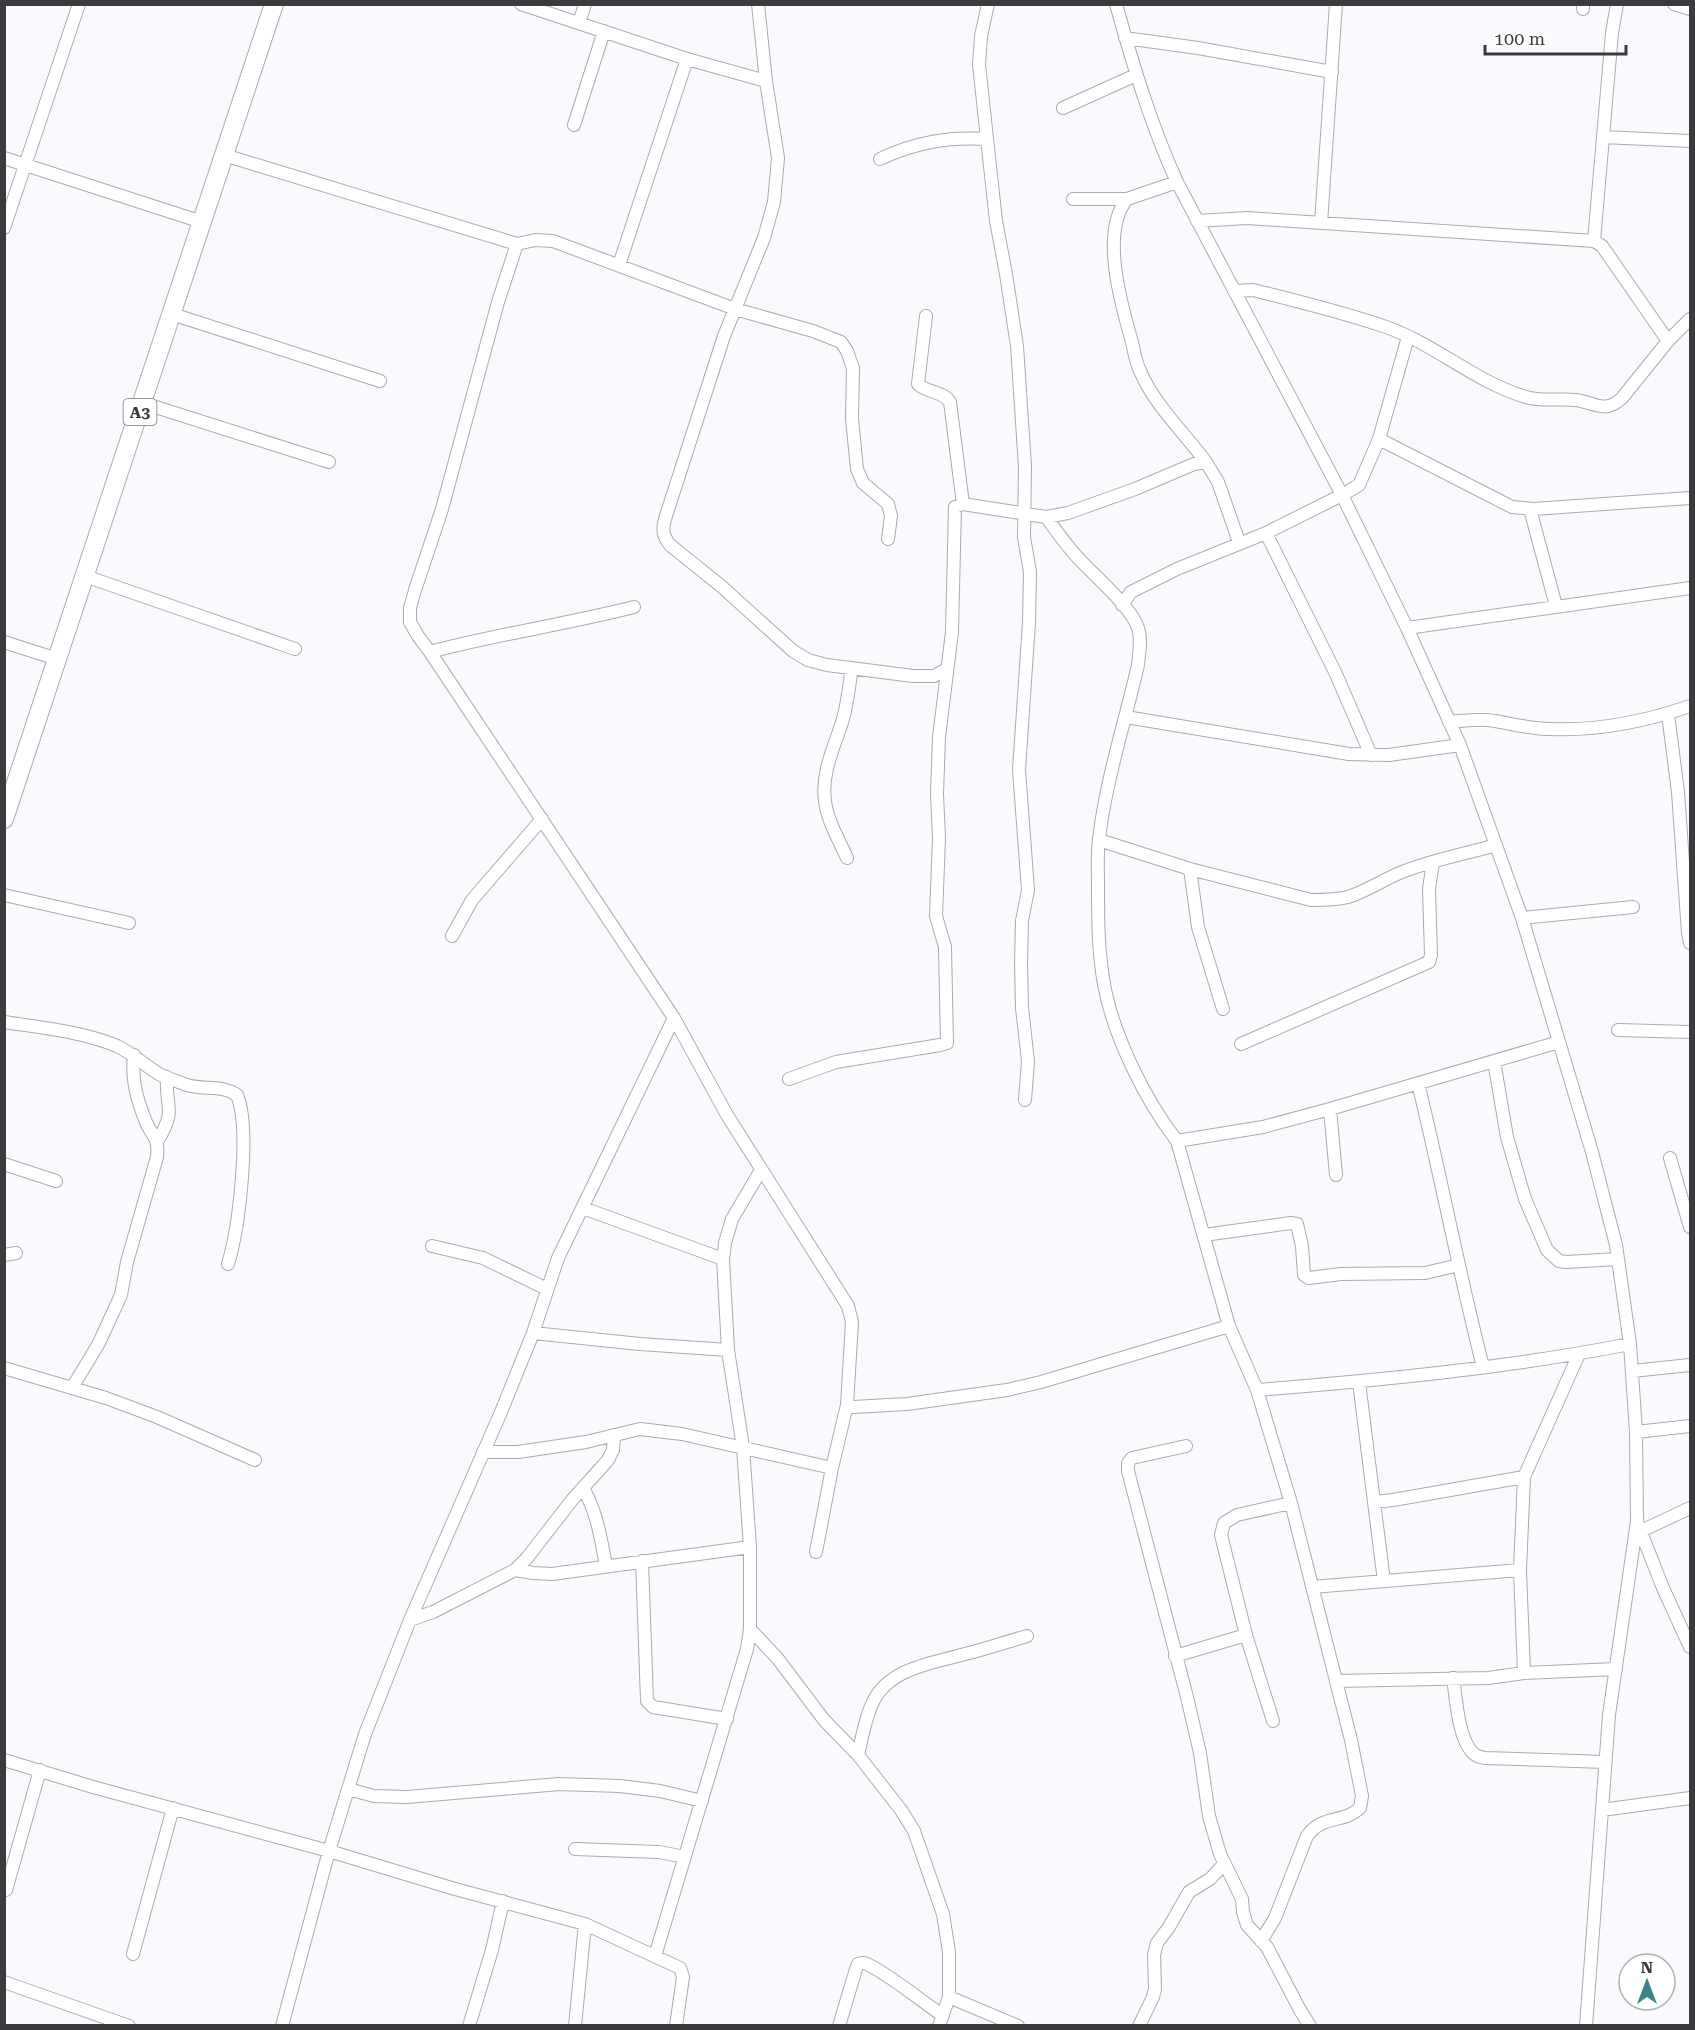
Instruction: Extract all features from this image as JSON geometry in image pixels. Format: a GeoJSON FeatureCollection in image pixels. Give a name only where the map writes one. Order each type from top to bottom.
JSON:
{"type":"FeatureCollection","features":[{"type":"Feature","properties":{"kind":"highway","name":"A3"},"geometry":{"type":"LineString","coordinates":[[4,819],[274,4]]}},
{"type":"Feature","properties":{"kind":"street"},"geometry":{"type":"LineString","coordinates":[[4,228],[79,4]]}},
{"type":"Feature","properties":{"kind":"street"},"geometry":{"type":"LineString","coordinates":[[521,4],[687,59],[766,81]]}},
{"type":"Feature","properties":{"kind":"street"},"geometry":{"type":"LineString","coordinates":[[579,23],[585,4]]}},
{"type":"Feature","properties":{"kind":"street"},"geometry":{"type":"LineString","coordinates":[[758,4],[766,81],[778,158],[774,202],[764,238],[735,309],[665,519],[664,537],[670,545],[721,586],[793,651],[808,660],[913,675],[934,676],[947,669]]}},
{"type":"Feature","properties":{"kind":"street"},"geometry":{"type":"LineString","coordinates":[[988,4],[981,36],[979,65],[996,221],[1017,346],[1025,467],[1024,537],[1030,572],[1018,770],[1028,890],[1022,921],[1021,963],[1022,1008],[1028,1061],[1025,1100]]}},
{"type":"Feature","properties":{"kind":"street"},"geometry":{"type":"LineString","coordinates":[[1116,4],[1136,75],[1160,145],[1177,182],[1342,495],[1407,628],[1460,745],[1522,918],[1592,1152],[1618,1259],[1630,1344],[1639,1526],[1609,1715],[1586,2025]]}},
{"type":"Feature","properties":{"kind":"street"},"geometry":{"type":"LineString","coordinates":[[1321,223],[1336,4]]}},
{"type":"Feature","properties":{"kind":"street"},"geometry":{"type":"LineString","coordinates":[[1594,241],[1612,33],[1617,4]]}},
{"type":"Feature","properties":{"kind":"street"},"geometry":{"type":"LineString","coordinates":[[1674,4],[1690,9]]}},
{"type":"Feature","properties":{"kind":"street"},"geometry":{"type":"LineString","coordinates":[[574,126],[604,31]]}},
{"type":"Feature","properties":{"kind":"street"},"geometry":{"type":"LineString","coordinates":[[1125,38],[1198,48],[1332,72]]}},
{"type":"Feature","properties":{"kind":"street"},"geometry":{"type":"LineString","coordinates":[[619,265],[687,59]]}},
{"type":"Feature","properties":{"kind":"street"},"geometry":{"type":"LineString","coordinates":[[1063,108],[1136,75]]}},
{"type":"Feature","properties":{"kind":"street"},"geometry":{"type":"LineString","coordinates":[[1603,136],[1690,141]]}},
{"type":"Feature","properties":{"kind":"street"},"geometry":{"type":"LineString","coordinates":[[880,159],[898,150],[922,143],[953,139],[987,139]]}},
{"type":"Feature","properties":{"kind":"street"},"geometry":{"type":"LineString","coordinates":[[224,155],[517,243],[535,240],[553,241],[735,309],[822,334],[841,342],[850,357],[853,368],[852,419],[857,469],[863,483],[888,504],[891,516],[888,539]]}},
{"type":"Feature","properties":{"kind":"street"},"geometry":{"type":"LineString","coordinates":[[4,158],[202,222]]}},
{"type":"Feature","properties":{"kind":"street"},"geometry":{"type":"LineString","coordinates":[[1073,199],[1127,199],[1177,182]]}},
{"type":"Feature","properties":{"kind":"street"},"geometry":{"type":"LineString","coordinates":[[1127,199],[1119,213],[1115,229],[1114,257],[1122,304],[1140,372],[1154,397],[1185,433],[1218,482],[1241,542]]}},
{"type":"Feature","properties":{"kind":"street"},"geometry":{"type":"LineString","coordinates":[[1197,221],[1247,218],[1594,241],[1602,246],[1668,341]]}},
{"type":"Feature","properties":{"kind":"street"},"geometry":{"type":"LineString","coordinates":[[517,243],[498,302],[442,509],[410,608],[410,622],[417,636],[430,652],[674,1018],[713,1091],[760,1170],[848,1306],[852,1322],[847,1405],[816,1552]]}},
{"type":"Feature","properties":{"kind":"street"},"geometry":{"type":"LineString","coordinates":[[1234,291],[1253,290],[1288,298],[1387,327],[1493,384],[1526,398],[1575,400],[1605,407],[1615,405],[1622,398],[1668,341],[1690,319]]}},
{"type":"Feature","properties":{"kind":"street"},"geometry":{"type":"LineString","coordinates":[[172,314],[380,381]]}},
{"type":"Feature","properties":{"kind":"street"},"geometry":{"type":"LineString","coordinates":[[926,316],[918,384],[922,388],[946,397],[950,402],[963,504]]}},
{"type":"Feature","properties":{"kind":"street"},"geometry":{"type":"LineString","coordinates":[[1122,605],[1131,592],[1177,568],[1266,532],[1359,485],[1379,440],[1408,337]]}},
{"type":"Feature","properties":{"kind":"street"},"geometry":{"type":"LineString","coordinates":[[143,403],[329,462]]}},
{"type":"Feature","properties":{"kind":"street"},"geometry":{"type":"LineString","coordinates":[[1379,440],[1512,507],[1530,509],[1690,498]]}},
{"type":"Feature","properties":{"kind":"street"},"geometry":{"type":"LineString","coordinates":[[789,1079],[836,1062],[944,1045],[947,1042],[945,947],[936,916],[939,838],[937,794],[939,737],[950,657],[954,589],[953,512],[957,505],[1046,517],[1068,513],[1135,489],[1194,464],[1206,462]]}},
{"type":"Feature","properties":{"kind":"street"},"geometry":{"type":"LineString","coordinates":[[1530,509],[1557,606]]}},
{"type":"Feature","properties":{"kind":"street"},"geometry":{"type":"LineString","coordinates":[[1046,517],[1079,559],[1133,617],[1139,628],[1138,665],[1106,797],[1099,840],[1098,929],[1104,986],[1115,1026],[1142,1084],[1177,1141],[1228,1326],[1257,1390],[1291,1503],[1336,1681],[1362,1796],[1360,1808],[1354,1814],[1323,1821],[1307,1836],[1275,1918],[1261,1941]]}},
{"type":"Feature","properties":{"kind":"street"},"geometry":{"type":"LineString","coordinates":[[1266,532],[1336,674],[1371,755]]}},
{"type":"Feature","properties":{"kind":"street"},"geometry":{"type":"LineString","coordinates":[[85,576],[295,649]]}},
{"type":"Feature","properties":{"kind":"street"},"geometry":{"type":"LineString","coordinates":[[1106,586],[1131,592]]}},
{"type":"Feature","properties":{"kind":"street"},"geometry":{"type":"LineString","coordinates":[[1407,628],[1690,588]]}},
{"type":"Feature","properties":{"kind":"street"},"geometry":{"type":"LineString","coordinates":[[430,652],[474,640],[577,622],[634,607]]}},
{"type":"Feature","properties":{"kind":"street"},"geometry":{"type":"LineString","coordinates":[[4,642],[57,659]]}},
{"type":"Feature","properties":{"kind":"street"},"geometry":{"type":"LineString","coordinates":[[847,858],[828,813],[824,789],[829,758],[844,717],[852,668]]}},
{"type":"Feature","properties":{"kind":"street"},"geometry":{"type":"LineString","coordinates":[[1449,722],[1494,720],[1527,727],[1565,729],[1621,726],[1690,706]]}},
{"type":"Feature","properties":{"kind":"street"},"geometry":{"type":"LineString","coordinates":[[1668,714],[1678,792],[1690,943]]}},
{"type":"Feature","properties":{"kind":"street"},"geometry":{"type":"LineString","coordinates":[[1126,717],[1325,751],[1371,755],[1389,755],[1460,745]]}},
{"type":"Feature","properties":{"kind":"street"},"geometry":{"type":"LineString","coordinates":[[453,936],[472,900],[542,819]]}},
{"type":"Feature","properties":{"kind":"street"},"geometry":{"type":"LineString","coordinates":[[1099,840],[1190,869],[1311,900],[1340,899],[1356,894],[1401,872],[1496,845]]}},
{"type":"Feature","properties":{"kind":"street"},"geometry":{"type":"LineString","coordinates":[[1241,1044],[1429,962],[1431,955],[1429,889],[1433,862]]}},
{"type":"Feature","properties":{"kind":"street"},"geometry":{"type":"LineString","coordinates":[[1190,869],[1198,927],[1223,1009]]}},
{"type":"Feature","properties":{"kind":"street"},"geometry":{"type":"LineString","coordinates":[[4,895],[129,923]]}},
{"type":"Feature","properties":{"kind":"street"},"geometry":{"type":"LineString","coordinates":[[1522,918],[1633,907]]}},
{"type":"Feature","properties":{"kind":"street"},"geometry":{"type":"LineString","coordinates":[[282,2025],[329,1851],[365,1734],[410,1620],[533,1333],[558,1258],[674,1018]]}},
{"type":"Feature","properties":{"kind":"street"},"geometry":{"type":"LineString","coordinates":[[4,1022],[87,1036],[117,1046],[134,1055],[158,1074],[199,1088],[222,1089],[237,1095],[240,1103],[243,1162],[232,1250],[228,1264]]}},
{"type":"Feature","properties":{"kind":"street"},"geometry":{"type":"LineString","coordinates":[[1618,1030],[1690,1032]]}},
{"type":"Feature","properties":{"kind":"street"},"geometry":{"type":"LineString","coordinates":[[1177,1141],[1263,1127],[1558,1042]]}},
{"type":"Feature","properties":{"kind":"street"},"geometry":{"type":"LineString","coordinates":[[134,1055],[132,1071],[136,1094],[149,1128],[158,1140]]}},
{"type":"Feature","properties":{"kind":"street"},"geometry":{"type":"LineString","coordinates":[[1494,1061],[1508,1137],[1525,1199],[1547,1251],[1559,1261],[1566,1262],[1618,1259]]}},
{"type":"Feature","properties":{"kind":"street"},"geometry":{"type":"LineString","coordinates":[[72,1388],[99,1343],[121,1295],[155,1166],[158,1140],[170,1117],[166,1089],[167,1077]]}},
{"type":"Feature","properties":{"kind":"street"},"geometry":{"type":"LineString","coordinates":[[1418,1083],[1483,1367]]}},
{"type":"Feature","properties":{"kind":"street"},"geometry":{"type":"LineString","coordinates":[[1330,1109],[1336,1175]]}},
{"type":"Feature","properties":{"kind":"street"},"geometry":{"type":"LineString","coordinates":[[1670,1158],[1690,1227]]}},
{"type":"Feature","properties":{"kind":"street"},"geometry":{"type":"LineString","coordinates":[[4,1164],[56,1181]]}},
{"type":"Feature","properties":{"kind":"street"},"geometry":{"type":"LineString","coordinates":[[655,1956],[727,1719],[747,1649],[750,1629],[750,1547],[743,1447],[728,1350],[723,1259],[732,1219],[760,1170]]}},
{"type":"Feature","properties":{"kind":"street"},"geometry":{"type":"LineString","coordinates":[[582,1208],[723,1259]]}},
{"type":"Feature","properties":{"kind":"street"},"geometry":{"type":"LineString","coordinates":[[1204,1235],[1297,1224],[1302,1246],[1304,1275],[1309,1278],[1341,1274],[1425,1273],[1459,1265]]}},
{"type":"Feature","properties":{"kind":"street"},"geometry":{"type":"LineString","coordinates":[[432,1246],[483,1258],[547,1289]]}},
{"type":"Feature","properties":{"kind":"street"},"geometry":{"type":"LineString","coordinates":[[847,1405],[853,1407],[907,1404],[1007,1390],[1228,1326]]}},
{"type":"Feature","properties":{"kind":"street"},"geometry":{"type":"LineString","coordinates":[[533,1333],[728,1350]]}},
{"type":"Feature","properties":{"kind":"street"},"geometry":{"type":"LineString","coordinates":[[1257,1390],[1359,1382],[1483,1367],[1579,1354],[1630,1344]]}},
{"type":"Feature","properties":{"kind":"street"},"geometry":{"type":"LineString","coordinates":[[1524,1672],[1520,1570],[1524,1478],[1579,1354]]}},
{"type":"Feature","properties":{"kind":"street"},"geometry":{"type":"LineString","coordinates":[[1632,1371],[1690,1365]]}},
{"type":"Feature","properties":{"kind":"street"},"geometry":{"type":"LineString","coordinates":[[4,1368],[106,1398],[157,1417],[255,1461]]}},
{"type":"Feature","properties":{"kind":"street"},"geometry":{"type":"LineString","coordinates":[[1359,1382],[1384,1581]]}},
{"type":"Feature","properties":{"kind":"street"},"geometry":{"type":"LineString","coordinates":[[1636,1432],[1690,1426]]}},
{"type":"Feature","properties":{"kind":"street"},"geometry":{"type":"LineString","coordinates":[[483,1452],[518,1452],[586,1442],[640,1429],[682,1434],[832,1468]]}},
{"type":"Feature","properties":{"kind":"street"},"geometry":{"type":"LineString","coordinates":[[410,1620],[433,1612],[514,1570],[608,1460],[613,1450],[614,1435]]}},
{"type":"Feature","properties":{"kind":"street"},"geometry":{"type":"LineString","coordinates":[[1186,1446],[1132,1458],[1128,1463],[1128,1471],[1187,1697],[1200,1753],[1209,1816],[1222,1870],[1242,1899],[1247,1925],[1267,1947],[1310,2025]]}},
{"type":"Feature","properties":{"kind":"street"},"geometry":{"type":"LineString","coordinates":[[1374,1502],[1524,1478]]}},
{"type":"Feature","properties":{"kind":"street"},"geometry":{"type":"LineString","coordinates":[[583,1488],[590,1500],[598,1527],[606,1566]]}},
{"type":"Feature","properties":{"kind":"street"},"geometry":{"type":"LineString","coordinates":[[1273,1721],[1246,1635],[1221,1536],[1224,1523],[1237,1515],[1291,1503]]}},
{"type":"Feature","properties":{"kind":"street"},"geometry":{"type":"LineString","coordinates":[[1639,1526],[1690,1508]]}},
{"type":"Feature","properties":{"kind":"street"},"geometry":{"type":"LineString","coordinates":[[1639,1526],[1663,1588],[1690,1647]]}},
{"type":"Feature","properties":{"kind":"street"},"geometry":{"type":"LineString","coordinates":[[514,1570],[552,1574],[750,1547]]}},
{"type":"Feature","properties":{"kind":"street"},"geometry":{"type":"LineString","coordinates":[[642,1561],[647,1701],[653,1707],[727,1719]]}},
{"type":"Feature","properties":{"kind":"street"},"geometry":{"type":"LineString","coordinates":[[1312,1587],[1520,1570]]}},
{"type":"Feature","properties":{"kind":"street"},"geometry":{"type":"LineString","coordinates":[[750,1629],[778,1659],[824,1720],[858,1755],[901,1810],[914,1831],[944,1914],[949,1952],[949,1997],[940,2020],[882,1974],[865,1963],[861,1963],[856,1969],[838,2025]]}},
{"type":"Feature","properties":{"kind":"street"},"geometry":{"type":"LineString","coordinates":[[1175,1656],[1246,1635]]}},
{"type":"Feature","properties":{"kind":"street"},"geometry":{"type":"LineString","coordinates":[[858,1755],[873,1701],[888,1684],[911,1669],[1027,1636]]}},
{"type":"Feature","properties":{"kind":"street"},"geometry":{"type":"LineString","coordinates":[[1336,1681],[1488,1678],[1524,1672],[1616,1669]]}},
{"type":"Feature","properties":{"kind":"street"},"geometry":{"type":"LineString","coordinates":[[1453,1678],[1462,1734],[1471,1752],[1476,1756],[1605,1762]]}},
{"type":"Feature","properties":{"kind":"street"},"geometry":{"type":"LineString","coordinates":[[4,1760],[585,1924],[676,1965],[682,1971],[676,2025]]}},
{"type":"Feature","properties":{"kind":"street"},"geometry":{"type":"LineString","coordinates":[[6,1890],[40,1770]]}},
{"type":"Feature","properties":{"kind":"street"},"geometry":{"type":"LineString","coordinates":[[348,1789],[374,1796],[407,1797],[559,1784],[620,1786],[660,1791],[702,1801]]}},
{"type":"Feature","properties":{"kind":"street"},"geometry":{"type":"LineString","coordinates":[[1602,1810],[1690,1797]]}},
{"type":"Feature","properties":{"kind":"street"},"geometry":{"type":"LineString","coordinates":[[133,1954],[173,1808]]}},
{"type":"Feature","properties":{"kind":"street"},"geometry":{"type":"LineString","coordinates":[[575,1849],[659,1852],[685,1857]]}},
{"type":"Feature","properties":{"kind":"street"},"geometry":{"type":"LineString","coordinates":[[1139,2025],[1155,1989],[1154,1956],[1157,1943],[1189,1892],[1222,1870]]}},
{"type":"Feature","properties":{"kind":"street"},"geometry":{"type":"LineString","coordinates":[[469,2025],[492,1950],[503,1901]]}},
{"type":"Feature","properties":{"kind":"street"},"geometry":{"type":"LineString","coordinates":[[575,2025],[585,1924]]}},
{"type":"Feature","properties":{"kind":"street"},"geometry":{"type":"LineString","coordinates":[[4,1982],[129,2025]]}},
{"type":"Feature","properties":{"kind":"street"},"geometry":{"type":"LineString","coordinates":[[949,1997],[1018,2025]]}}]}
